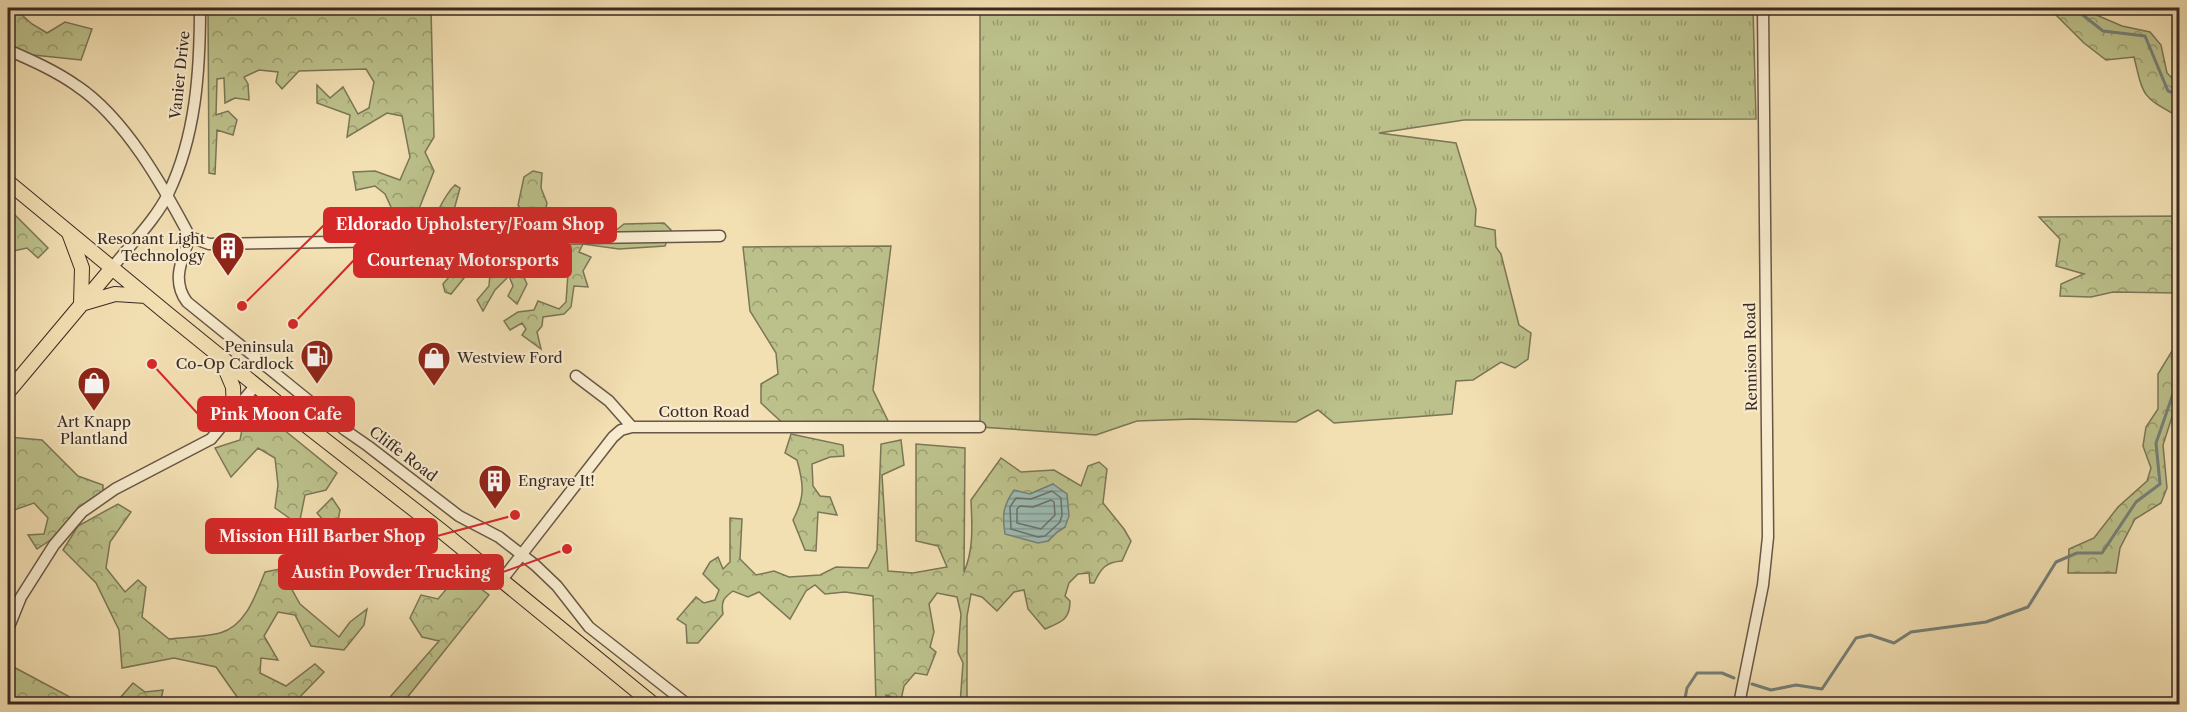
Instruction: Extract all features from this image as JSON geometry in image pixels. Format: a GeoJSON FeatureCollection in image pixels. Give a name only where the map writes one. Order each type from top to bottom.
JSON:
{"type":"FeatureCollection","features":[{"type":"Feature","properties":{"kind":"main road"},"geometry":{"type":"LineString","coordinates":[[8,182],[280,405],[439,529],[653,705]]}},
{"type":"Feature","properties":{"kind":"main road"},"geometry":{"type":"LineString","coordinates":[[68,231],[82,268],[81,304]]}},
{"type":"Feature","properties":{"kind":"main road"},"geometry":{"type":"LineString","coordinates":[[8,392],[112,268]]}},
{"type":"Feature","properties":{"kind":"main road"},"geometry":{"type":"LineString","coordinates":[[81,304],[115,294],[146,296]]}},
{"type":"Feature","properties":{"kind":"main road"},"geometry":{"type":"LineString","coordinates":[[220,356],[231,380],[234,411],[262,404],[280,405]]}},
{"type":"Feature","properties":{"kind":"street","name":"Vanier Drive"},"geometry":{"type":"LineString","coordinates":[[112,268],[167,196],[182,159],[195,102],[199,62],[200,8]]}},
{"type":"Feature","properties":{"kind":"street","name":"Rennison Road"},"geometry":{"type":"LineString","coordinates":[[1738,705],[1763,585],[1768,537],[1763,8]]}},
{"type":"Feature","properties":{"kind":"street"},"geometry":{"type":"LineString","coordinates":[[8,50],[50,69],[94,99],[125,132],[167,196],[190,237],[209,244],[720,236]]}},
{"type":"Feature","properties":{"kind":"street","name":"Cliffe Road"},"geometry":{"type":"LineString","coordinates":[[190,237],[180,266],[178,280],[180,291],[190,305],[345,430],[459,516],[499,537],[522,555],[557,586],[589,627],[687,705]]}},
{"type":"Feature","properties":{"kind":"street"},"geometry":{"type":"LineString","coordinates":[[501,581],[613,437],[621,430],[632,427],[609,401],[576,376]]}},
{"type":"Feature","properties":{"kind":"street"},"geometry":{"type":"LineString","coordinates":[[8,629],[21,597],[54,545],[82,512],[115,489],[212,439],[256,385]]}},
{"type":"Feature","properties":{"kind":"street","name":"Cotton Road"},"geometry":{"type":"LineString","coordinates":[[632,427],[980,427]]}},
{"type":"Feature","properties":{"kind":"green space"},"geometry":{"type":"Polygon","coordinates":[[[8,8],[14,8],[32,24],[47,33],[65,22],[92,29],[81,60],[24,54],[8,45],[8,8]]]}},
{"type":"Feature","properties":{"kind":"green space"},"geometry":{"type":"Polygon","coordinates":[[[208,8],[431,8],[434,137],[425,152],[434,171],[417,214],[397,220],[385,194],[375,186],[356,190],[353,172],[375,171],[400,180],[410,157],[402,116],[387,113],[347,137],[350,115],[317,103],[317,85],[330,98],[343,87],[358,114],[369,108],[374,82],[366,69],[299,71],[282,89],[276,82],[278,72],[259,70],[244,77],[248,84],[249,100],[235,98],[225,103],[224,78],[217,79],[216,115],[228,111],[237,120],[233,135],[217,130],[215,174],[209,173],[208,8]]]}},
{"type":"Feature","properties":{"kind":"green space"},"geometry":{"type":"Polygon","coordinates":[[[980,8],[1753,8],[1756,119],[1464,120],[1379,133],[1456,143],[1476,209],[1475,226],[1495,230],[1496,247],[1501,254],[1519,325],[1531,333],[1528,359],[1515,368],[1501,362],[1473,380],[1456,381],[1452,414],[1334,423],[1318,410],[1296,422],[1193,419],[1137,421],[1096,435],[980,427],[980,8]]]}},
{"type":"Feature","properties":{"kind":"green space"},"geometry":{"type":"Polygon","coordinates":[[[2049,8],[2080,8],[2122,26],[2150,32],[2161,45],[2167,73],[2179,85],[2179,117],[2146,95],[2134,57],[2106,60],[2084,43],[2049,8]]]}},
{"type":"Feature","properties":{"kind":"green space"},"geometry":{"type":"Polygon","coordinates":[[[533,171],[542,173],[541,188],[547,203],[544,218],[551,221],[574,226],[593,221],[615,231],[624,224],[664,223],[671,230],[665,246],[619,249],[583,244],[579,252],[591,257],[583,271],[588,287],[574,286],[571,307],[564,314],[543,317],[542,326],[537,332],[541,349],[522,335],[526,329],[522,323],[510,330],[504,321],[518,312],[534,310],[538,301],[559,309],[566,302],[568,273],[563,253],[537,243],[523,226],[524,214],[518,205],[524,177],[533,171]]]}},
{"type":"Feature","properties":{"kind":"green space"},"geometry":{"type":"Polygon","coordinates":[[[455,185],[460,188],[452,217],[479,224],[520,227],[516,249],[518,263],[527,284],[517,304],[508,296],[513,286],[509,276],[495,290],[483,311],[477,300],[489,286],[491,261],[501,244],[425,244],[425,230],[455,185]]]}},
{"type":"Feature","properties":{"kind":"green space"},"geometry":{"type":"Polygon","coordinates":[[[8,208],[48,248],[38,258],[27,248],[8,252],[8,208]]]}},
{"type":"Feature","properties":{"kind":"green space"},"geometry":{"type":"Polygon","coordinates":[[[2179,216],[2179,293],[2113,292],[2091,297],[2060,296],[2061,284],[2084,274],[2056,266],[2060,239],[2039,217],[2179,216]]]}},
{"type":"Feature","properties":{"kind":"green space"},"geometry":{"type":"Polygon","coordinates":[[[361,229],[411,232],[409,244],[354,238],[361,229]]]}},
{"type":"Feature","properties":{"kind":"green space"},"geometry":{"type":"Polygon","coordinates":[[[891,246],[873,390],[891,427],[788,428],[761,403],[761,384],[778,374],[776,353],[750,311],[743,247],[891,246]]]}},
{"type":"Feature","properties":{"kind":"green space"},"geometry":{"type":"Polygon","coordinates":[[[471,255],[477,262],[451,294],[445,292],[443,284],[471,255]]]}},
{"type":"Feature","properties":{"kind":"green space"},"geometry":{"type":"Polygon","coordinates":[[[2179,346],[2179,395],[2163,445],[2167,488],[2161,503],[2135,519],[2120,548],[2116,573],[2068,573],[2069,549],[2094,538],[2118,507],[2147,481],[2151,468],[2143,446],[2146,427],[2158,409],[2158,374],[2172,351],[2179,346]]]}},
{"type":"Feature","properties":{"kind":"green space"},"geometry":{"type":"Polygon","coordinates":[[[244,419],[273,421],[337,473],[326,490],[305,495],[299,525],[275,508],[278,485],[275,458],[258,448],[231,477],[215,448],[240,440],[244,419]]]}},
{"type":"Feature","properties":{"kind":"green space"},"geometry":{"type":"Polygon","coordinates":[[[791,434],[843,445],[844,456],[830,457],[812,464],[813,486],[820,496],[830,497],[837,515],[818,512],[816,551],[805,550],[793,520],[800,504],[802,484],[797,460],[785,453],[791,434]]]}},
{"type":"Feature","properties":{"kind":"green space"},"geometry":{"type":"Polygon","coordinates":[[[8,437],[42,440],[78,476],[103,485],[103,497],[58,535],[37,549],[28,535],[44,534],[48,518],[34,503],[14,510],[8,523],[8,437]]]}},
{"type":"Feature","properties":{"kind":"green space"},"geometry":{"type":"Polygon","coordinates":[[[901,440],[904,465],[882,475],[888,571],[913,573],[947,567],[938,546],[916,541],[916,444],[965,448],[964,572],[971,546],[971,500],[1001,458],[1021,472],[1054,470],[1081,486],[1088,466],[1099,462],[1107,469],[1103,503],[1131,541],[1122,561],[1105,567],[1094,583],[1090,583],[1089,573],[1078,574],[1069,583],[1065,596],[1070,601],[1070,607],[1064,620],[1045,629],[1028,609],[1024,590],[1014,592],[997,611],[982,597],[971,594],[967,616],[967,704],[960,704],[963,663],[958,652],[961,614],[957,597],[937,593],[929,604],[934,632],[930,647],[936,652],[927,675],[915,673],[904,686],[901,700],[886,695],[886,704],[876,704],[873,596],[845,592],[825,594],[815,585],[806,591],[790,619],[759,592],[748,597],[733,591],[724,601],[723,614],[698,643],[687,643],[686,625],[677,619],[696,597],[704,603],[715,600],[719,590],[703,574],[710,562],[718,557],[723,569],[730,562],[730,518],[742,519],[740,559],[756,575],[774,571],[789,577],[820,575],[836,567],[868,568],[877,550],[881,444],[901,440]],[[1053,484],[1030,494],[1048,541],[1065,527],[1053,484]]]}},
{"type":"Feature","properties":{"kind":"green space"},"geometry":{"type":"Polygon","coordinates":[[[332,498],[340,510],[335,538],[318,548],[330,568],[306,568],[290,586],[300,604],[339,637],[350,622],[367,609],[364,625],[344,650],[311,646],[295,615],[278,612],[264,636],[278,660],[261,658],[260,673],[286,686],[315,664],[324,672],[293,704],[242,704],[216,667],[174,658],[122,668],[119,630],[96,583],[63,550],[78,526],[118,504],[131,512],[110,542],[106,568],[125,592],[138,580],[146,587],[142,617],[169,639],[220,633],[237,624],[249,608],[265,572],[291,567],[302,547],[319,534],[324,521],[317,513],[332,498]]]}},
{"type":"Feature","properties":{"kind":"green space"},"geometry":{"type":"Polygon","coordinates":[[[460,573],[489,595],[402,704],[384,704],[439,641],[422,637],[410,618],[421,595],[438,599],[460,573]]]}},
{"type":"Feature","properties":{"kind":"green space"},"geometry":{"type":"Polygon","coordinates":[[[8,664],[70,697],[67,704],[8,704],[8,664]]]}},
{"type":"Feature","properties":{"kind":"green space"},"geometry":{"type":"Polygon","coordinates":[[[133,683],[145,692],[163,690],[160,704],[128,704],[120,698],[133,683]]]}},
{"type":"Feature","properties":{"kind":"water"},"geometry":{"type":"Polygon","coordinates":[[[1053,484],[1067,494],[1069,516],[1065,527],[1048,541],[1038,543],[1005,534],[1004,511],[1014,490],[1030,494],[1053,484]]]}},
{"type":"Feature","properties":{"kind":"waterway"},"geometry":{"type":"LineString","coordinates":[[2074,8],[2103,31],[2145,36],[2168,91],[2180,95]]}},
{"type":"Feature","properties":{"kind":"waterway"},"geometry":{"type":"LineString","coordinates":[[1752,684],[1771,690],[1796,685],[1822,689],[1856,638],[1870,635],[1894,643],[1911,632],[1986,622],[2028,607],[2056,562],[2077,553],[2102,553],[2136,502],[2160,484],[2156,443],[2174,391],[2180,386]]}},
{"type":"Feature","properties":{"kind":"waterway"},"geometry":{"type":"LineString","coordinates":[[1684,704],[1687,688],[1697,673],[1722,673],[1734,678]]}},
{"type":"Feature","properties":{"kind":"place","name":"Resonant Light Technology"},"geometry":{"type":"Point","coordinates":[228,277]}},
{"type":"Feature","properties":{"kind":"place","name":"Eldorado Upholstery/Foam Shop"},"geometry":{"type":"Point","coordinates":[242,306]}},
{"type":"Feature","properties":{"kind":"place","name":"Courtenay Motorsports"},"geometry":{"type":"Point","coordinates":[293,324]}},
{"type":"Feature","properties":{"kind":"place","name":"Pink Moon Cafe"},"geometry":{"type":"Point","coordinates":[152,364]}},
{"type":"Feature","properties":{"kind":"place","name":"Peninsula Co-Op Cardlock"},"geometry":{"type":"Point","coordinates":[317,385]}},
{"type":"Feature","properties":{"kind":"place","name":"Westview Ford"},"geometry":{"type":"Point","coordinates":[434,387]}},
{"type":"Feature","properties":{"kind":"place","name":"Art Knapp Plantland"},"geometry":{"type":"Point","coordinates":[94,412]}},
{"type":"Feature","properties":{"kind":"place","name":"Engrave It!"},"geometry":{"type":"Point","coordinates":[495,510]}},
{"type":"Feature","properties":{"kind":"place","name":"Mission Hill Barber Shop"},"geometry":{"type":"Point","coordinates":[515,515]}},
{"type":"Feature","properties":{"kind":"place","name":"Austin Powder Trucking"},"geometry":{"type":"Point","coordinates":[567,549]}}]}
